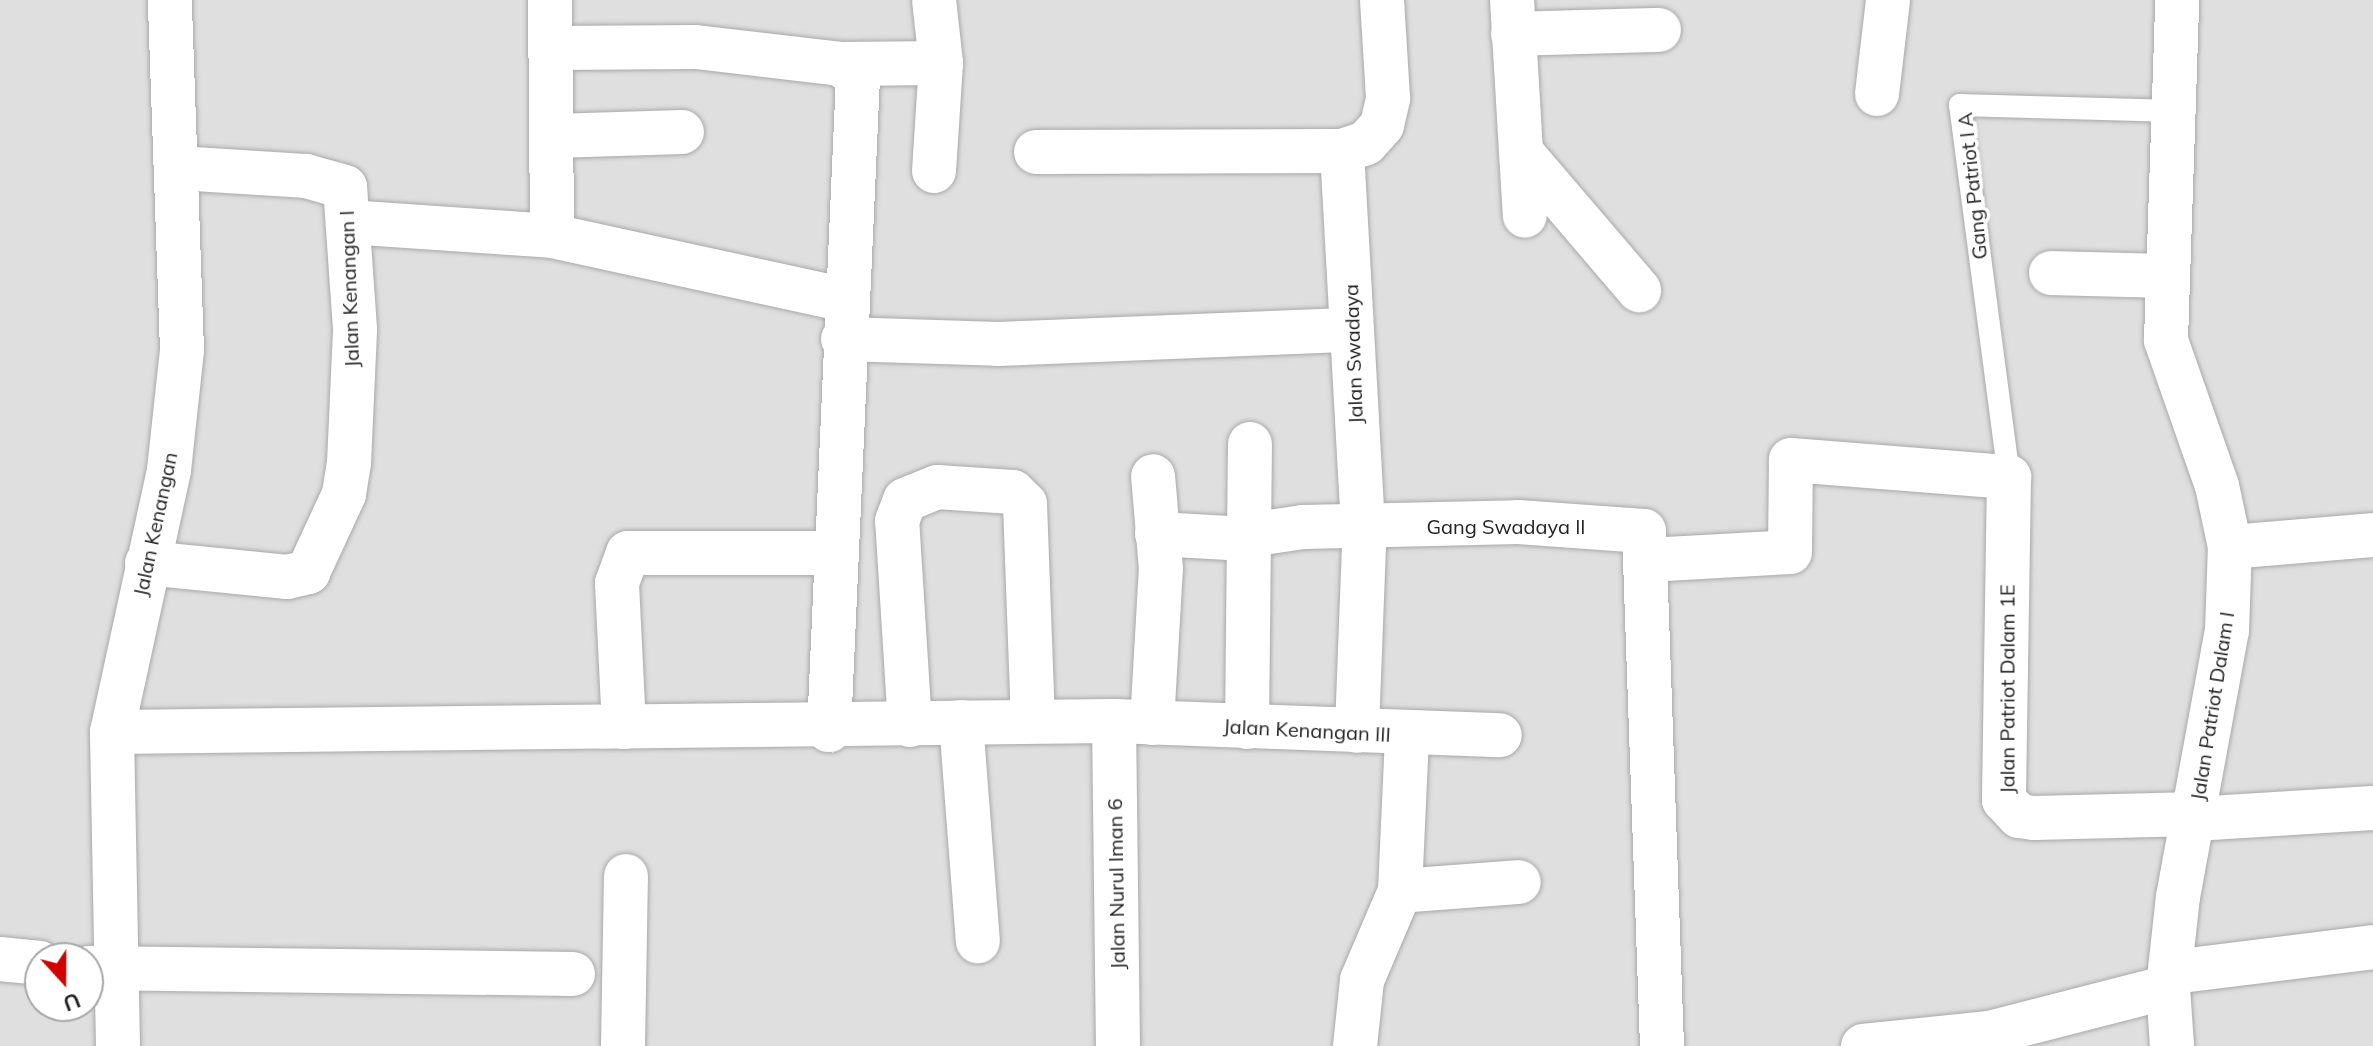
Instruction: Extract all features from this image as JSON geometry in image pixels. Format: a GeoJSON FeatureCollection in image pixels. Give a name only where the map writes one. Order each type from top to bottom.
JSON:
{"type":"FeatureCollection","features":[{"type":"Feature","properties":{"kind":"street","name":"Jalan Kenangan"},"geometry":{"type":"LineString","coordinates":[[102,942],[112,732],[169,470],[182,350],[180,168],[170,0]]}},
{"type":"Feature","properties":{"kind":"street"},"geometry":{"type":"LineString","coordinates":[[550,0],[554,48],[552,236]]}},
{"type":"Feature","properties":{"kind":"street"},"geometry":{"type":"LineString","coordinates":[[934,0],[941,63],[934,171]]}},
{"type":"Feature","properties":{"kind":"street"},"geometry":{"type":"LineString","coordinates":[[1036,152],[1342,151],[1366,143],[1382,125],[1388,98],[1382,0]]}},
{"type":"Feature","properties":{"kind":"street"},"geometry":{"type":"LineString","coordinates":[[1877,94],[1888,0]]}},
{"type":"Feature","properties":{"kind":"street","name":"Jalan Patriot Dalam I"},"geometry":{"type":"LineString","coordinates":[[2172,1046],[2171,980],[2227,631],[2230,547],[2217,486],[2166,340],[2164,276],[2177,0]]}},
{"type":"Feature","properties":{"kind":"street"},"geometry":{"type":"LineString","coordinates":[[1525,216],[1512,17],[1659,30]]}},
{"type":"Feature","properties":{"kind":"street"},"geometry":{"type":"LineString","coordinates":[[554,48],[696,47],[840,64],[941,63]]}},
{"type":"Feature","properties":{"kind":"street"},"geometry":{"type":"LineString","coordinates":[[829,730],[844,319],[859,83],[840,64]]}},
{"type":"Feature","properties":{"kind":"street"},"geometry":{"type":"LineString","coordinates":[[553,136],[682,132]]}},
{"type":"Feature","properties":{"kind":"street","name":"Jalan Swadaya"},"geometry":{"type":"LineString","coordinates":[[1342,151],[1348,330],[1363,527],[1357,731]]}},
{"type":"Feature","properties":{"kind":"street"},"geometry":{"type":"LineString","coordinates":[[1521,152],[1639,290]]}},
{"type":"Feature","properties":{"kind":"street","name":"Jalan Kenangan I"},"geometry":{"type":"LineString","coordinates":[[147,563],[287,577],[308,572],[344,494],[349,463],[355,329],[345,187],[306,176],[180,168]]}},
{"type":"Feature","properties":{"kind":"street"},"geometry":{"type":"LineString","coordinates":[[348,222],[552,236],[844,319],[998,344],[1348,330]]}},
{"type":"Feature","properties":{"kind":"street"},"geometry":{"type":"LineString","coordinates":[[2051,273],[2164,276]]}},
{"type":"Feature","properties":{"kind":"street"},"geometry":{"type":"LineString","coordinates":[[1247,727],[1250,444]]}},
{"type":"Feature","properties":{"kind":"street"},"geometry":{"type":"LineString","coordinates":[[1662,1046],[1648,560],[1790,552],[1791,460],[2009,477]]}},
{"type":"Feature","properties":{"kind":"street","name":"Jalan Nurul Iman 6"},"geometry":{"type":"LineString","coordinates":[[1118,1046],[1133,722],[1157,534],[1153,476]]}},
{"type":"Feature","properties":{"kind":"street","name":"Jalan Patriot Dalam 1E"},"geometry":{"type":"LineString","coordinates":[[2009,477],[2004,800],[2019,816],[2195,816],[2373,808]]}},
{"type":"Feature","properties":{"kind":"street"},"geometry":{"type":"LineString","coordinates":[[910,725],[897,521],[905,500],[937,487],[1013,492],[1025,504],[1033,721]]}},
{"type":"Feature","properties":{"kind":"street","name":"Gang Swadaya II"},"geometry":{"type":"LineString","coordinates":[[1363,527],[1545,522],[1644,531],[1648,560]]}},
{"type":"Feature","properties":{"kind":"street"},"geometry":{"type":"LineString","coordinates":[[1157,534],[1251,536],[1363,527]]}},
{"type":"Feature","properties":{"kind":"street"},"geometry":{"type":"LineString","coordinates":[[2230,547],[2373,535]]}},
{"type":"Feature","properties":{"kind":"street"},"geometry":{"type":"LineString","coordinates":[[624,727],[617,583],[628,553],[834,553]]}},
{"type":"Feature","properties":{"kind":"street","name":"Jalan Kenangan III"},"geometry":{"type":"LineString","coordinates":[[112,732],[624,727],[829,730],[1033,721],[1133,722],[1407,735],[1500,735]]}},
{"type":"Feature","properties":{"kind":"street"},"geometry":{"type":"LineString","coordinates":[[961,722],[978,941]]}},
{"type":"Feature","properties":{"kind":"street"},"geometry":{"type":"LineString","coordinates":[[1355,1046],[1362,980],[1400,891],[1407,735]]}},
{"type":"Feature","properties":{"kind":"street"},"geometry":{"type":"LineString","coordinates":[[623,1046],[626,876]]}},
{"type":"Feature","properties":{"kind":"street"},"geometry":{"type":"LineString","coordinates":[[1400,891],[1519,882]]}},
{"type":"Feature","properties":{"kind":"street"},"geometry":{"type":"LineString","coordinates":[[1863,1046],[1989,1033],[2171,980],[2373,947]]}},
{"type":"Feature","properties":{"kind":"street"},"geometry":{"type":"LineString","coordinates":[[0,959],[24,961]]}},
{"type":"Feature","properties":{"kind":"street"},"geometry":{"type":"LineString","coordinates":[[104,969],[573,974]]}},
{"type":"Feature","properties":{"kind":"street","name":"Jalan Kenangan"},"geometry":{"type":"LineString","coordinates":[[104,983],[118,1046]]}},
{"type":"Feature","properties":{"kind":"lane","name":"Gang Patriot I A"},"geometry":{"type":"LineString","coordinates":[[2009,477],[1960,105],[2174,111]]}},
{"type":"Feature","properties":{"kind":"shaded area"},"geometry":{"type":"Polygon","coordinates":[[[0,0],[2373,0],[2373,1046],[0,1046],[0,0]]]}}]}
